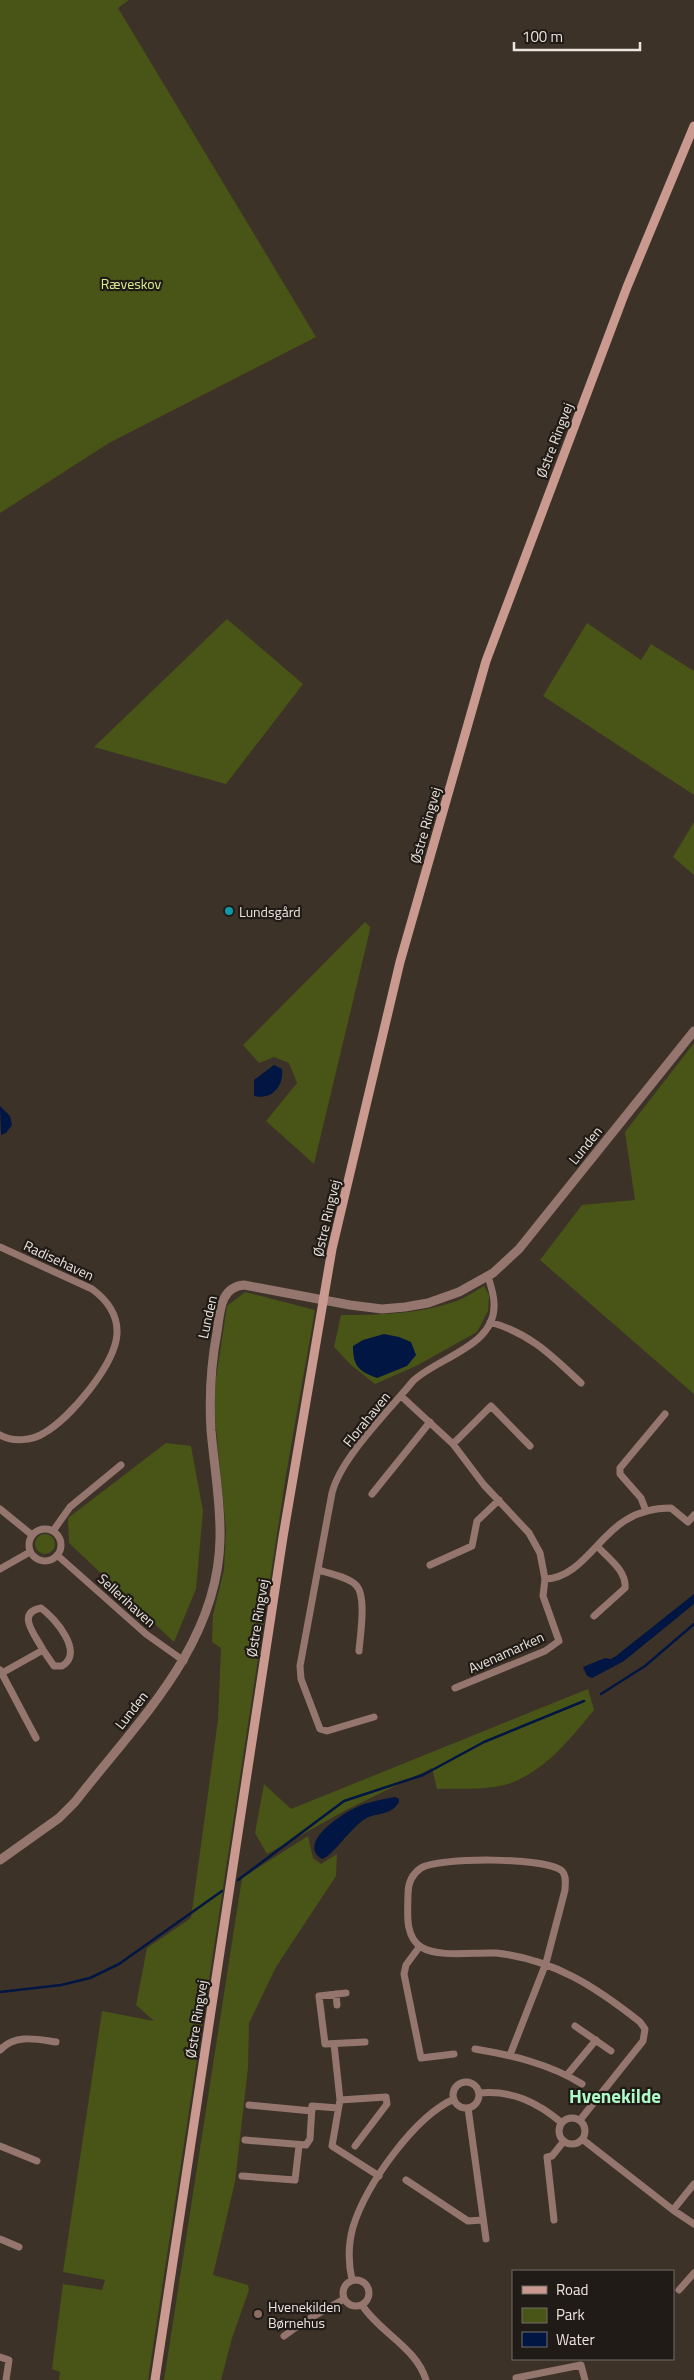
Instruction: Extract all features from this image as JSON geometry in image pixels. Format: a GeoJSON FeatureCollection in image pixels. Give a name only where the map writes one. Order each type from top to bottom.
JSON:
{"type":"FeatureCollection","features":[{"type":"Feature","properties":{"kind":"main road","name":"Østre Ringvej"},"geometry":{"type":"LineString","coordinates":[[155,2380],[283,1537],[329,1268],[400,962],[486,661],[627,287],[694,126]]}},
{"type":"Feature","properties":{"kind":"street","name":"Lunden"},"geometry":{"type":"LineString","coordinates":[[0,1860],[59,1818],[75,1802],[147,1712],[184,1661],[201,1626],[219,1560],[220,1520],[210,1400],[214,1348],[221,1306],[228,1291],[235,1286],[244,1285],[382,1309],[428,1303],[459,1292],[488,1276],[519,1249],[694,1031]]}},
{"type":"Feature","properties":{"kind":"street","name":"Radisehaven"},"geometry":{"type":"LineString","coordinates":[[0,1247],[92,1289],[101,1295],[113,1313],[117,1333],[111,1357],[69,1413],[43,1434],[26,1440],[5,1438],[0,1435]]}},
{"type":"Feature","properties":{"kind":"street","name":"Florahaven"},"geometry":{"type":"LineString","coordinates":[[374,1717],[327,1731],[320,1729],[300,1672],[334,1482],[352,1455],[424,1370],[468,1347],[482,1336],[490,1322],[495,1304],[488,1276]]}},
{"type":"Feature","properties":{"kind":"street"},"geometry":{"type":"LineString","coordinates":[[490,1322],[524,1335],[547,1350],[581,1383]]}},
{"type":"Feature","properties":{"kind":"street","name":"Avenamarken"},"geometry":{"type":"LineString","coordinates":[[401,1396],[453,1444],[499,1500],[530,1533],[540,1553],[545,1579],[543,1596],[559,1642],[545,1651],[455,1688]]}},
{"type":"Feature","properties":{"kind":"street"},"geometry":{"type":"LineString","coordinates":[[453,1444],[491,1406],[530,1446]]}},
{"type":"Feature","properties":{"kind":"street"},"geometry":{"type":"LineString","coordinates":[[646,1511],[641,1498],[620,1474],[620,1468],[665,1414]]}},
{"type":"Feature","properties":{"kind":"street"},"geometry":{"type":"LineString","coordinates":[[372,1494],[430,1422]]}},
{"type":"Feature","properties":{"kind":"street"},"geometry":{"type":"LineString","coordinates":[[52,1531],[70,1507],[121,1465]]}},
{"type":"Feature","properties":{"kind":"street"},"geometry":{"type":"LineString","coordinates":[[430,1565],[472,1546],[477,1522],[499,1500]]}},
{"type":"Feature","properties":{"kind":"street"},"geometry":{"type":"LineString","coordinates":[[545,1579],[568,1573],[616,1527],[646,1511],[671,1508],[688,1522],[694,1515]]}},
{"type":"Feature","properties":{"kind":"street"},"geometry":{"type":"LineString","coordinates":[[0,1509],[32,1535]]}},
{"type":"Feature","properties":{"kind":"street"},"geometry":{"type":"LineString","coordinates":[[44,1529],[52,1531],[60,1542],[57,1554],[45,1561],[37,1558],[30,1552],[29,1543],[32,1535],[44,1529]]}},
{"type":"Feature","properties":{"kind":"street"},"geometry":{"type":"LineString","coordinates":[[594,1616],[625,1588],[626,1580],[597,1546]]}},
{"type":"Feature","properties":{"kind":"street"},"geometry":{"type":"LineString","coordinates":[[0,1569],[30,1552]]}},
{"type":"Feature","properties":{"kind":"street","name":"Sellerihaven"},"geometry":{"type":"LineString","coordinates":[[57,1554],[146,1634],[184,1661]]}},
{"type":"Feature","properties":{"kind":"street"},"geometry":{"type":"LineString","coordinates":[[319,1570],[356,1585],[360,1592],[362,1612],[359,1651]]}},
{"type":"Feature","properties":{"kind":"street"},"geometry":{"type":"LineString","coordinates":[[41,1608],[61,1630],[69,1644],[71,1655],[66,1664],[57,1666],[48,1660],[43,1650],[27,1624],[28,1615],[41,1608]]}},
{"type":"Feature","properties":{"kind":"street"},"geometry":{"type":"LineString","coordinates":[[36,1738],[2,1675],[43,1650]]}},
{"type":"Feature","properties":{"kind":"street"},"geometry":{"type":"LineString","coordinates":[[510,2055],[546,1963],[565,1890],[566,1878],[562,1872],[552,1867],[496,1859],[436,1864],[422,1868],[413,1876],[408,1886],[408,1924],[412,1936],[420,1946],[433,1952],[495,1953],[546,1963],[595,1988],[640,2022],[645,2029],[643,2041],[580,2120]]}},
{"type":"Feature","properties":{"kind":"street"},"geometry":{"type":"LineString","coordinates":[[420,1946],[406,1965],[404,1974],[421,2058],[454,2054]]}},
{"type":"Feature","properties":{"kind":"street"},"geometry":{"type":"LineString","coordinates":[[346,1993],[319,1996],[325,2044],[365,2042]]}},
{"type":"Feature","properties":{"kind":"street"},"geometry":{"type":"LineString","coordinates":[[336,1994],[337,2005]]}},
{"type":"Feature","properties":{"kind":"street"},"geometry":{"type":"LineString","coordinates":[[575,2026],[611,2051]]}},
{"type":"Feature","properties":{"kind":"street"},"geometry":{"type":"LineString","coordinates":[[0,2050],[12,2041],[22,2039],[56,2042]]}},
{"type":"Feature","properties":{"kind":"street"},"geometry":{"type":"LineString","coordinates":[[567,2075],[596,2040]]}},
{"type":"Feature","properties":{"kind":"street"},"geometry":{"type":"LineString","coordinates":[[334,2044],[340,2100],[332,2146],[379,2176]]}},
{"type":"Feature","properties":{"kind":"street"},"geometry":{"type":"LineString","coordinates":[[474,2049],[510,2055],[567,2075],[582,2084]]}},
{"type":"Feature","properties":{"kind":"street"},"geometry":{"type":"LineString","coordinates":[[464,2082],[472,2083],[479,2093],[478,2101],[468,2108],[461,2107],[454,2099],[455,2088],[464,2082]]}},
{"type":"Feature","properties":{"kind":"street"},"geometry":{"type":"LineString","coordinates":[[479,2093],[506,2093],[522,2097],[562,2122]]}},
{"type":"Feature","properties":{"kind":"street"},"geometry":{"type":"LineString","coordinates":[[340,2100],[386,2097],[388,2104],[356,2146]]}},
{"type":"Feature","properties":{"kind":"street"},"geometry":{"type":"LineString","coordinates":[[352,2280],[349,2264],[353,2226],[379,2176],[420,2122],[432,2111],[454,2099]]}},
{"type":"Feature","properties":{"kind":"street"},"geometry":{"type":"LineString","coordinates":[[249,2105],[312,2111]]}},
{"type":"Feature","properties":{"kind":"street"},"geometry":{"type":"LineString","coordinates":[[245,2140],[299,2146],[306,2145],[310,2139],[312,2106],[338,2108]]}},
{"type":"Feature","properties":{"kind":"street"},"geometry":{"type":"LineString","coordinates":[[468,2108],[486,2239]]}},
{"type":"Feature","properties":{"kind":"street"},"geometry":{"type":"LineString","coordinates":[[572,2118],[580,2120],[586,2131],[582,2139],[572,2144],[564,2141],[559,2130],[562,2122],[572,2118]]}},
{"type":"Feature","properties":{"kind":"street"},"geometry":{"type":"LineString","coordinates":[[582,2139],[672,2210],[694,2224]]}},
{"type":"Feature","properties":{"kind":"street"},"geometry":{"type":"LineString","coordinates":[[554,2220],[547,2156],[552,2156],[564,2141]]}},
{"type":"Feature","properties":{"kind":"street"},"geometry":{"type":"LineString","coordinates":[[0,2146],[37,2161]]}},
{"type":"Feature","properties":{"kind":"street"},"geometry":{"type":"LineString","coordinates":[[242,2176],[295,2180],[299,2146]]}},
{"type":"Feature","properties":{"kind":"street"},"geometry":{"type":"LineString","coordinates":[[406,2180],[468,2221],[484,2220]]}},
{"type":"Feature","properties":{"kind":"street"},"geometry":{"type":"LineString","coordinates":[[672,2210],[694,2184]]}},
{"type":"Feature","properties":{"kind":"street"},"geometry":{"type":"LineString","coordinates":[[0,2239],[19,2247]]}},
{"type":"Feature","properties":{"kind":"street"},"geometry":{"type":"LineString","coordinates":[[679,2290],[694,2273]]}},
{"type":"Feature","properties":{"kind":"street"},"geometry":{"type":"LineString","coordinates":[[352,2280],[362,2281],[368,2288],[369,2297],[362,2304],[352,2306],[344,2299],[344,2287],[352,2280]]}},
{"type":"Feature","properties":{"kind":"street"},"geometry":{"type":"LineString","coordinates":[[284,2336],[344,2299]]}},
{"type":"Feature","properties":{"kind":"street"},"geometry":{"type":"LineString","coordinates":[[362,2304],[378,2325],[411,2353],[421,2366],[426,2380]]}},
{"type":"Feature","properties":{"kind":"street"},"geometry":{"type":"LineString","coordinates":[[0,2357],[9,2360],[6,2380]]}},
{"type":"Feature","properties":{"kind":"street"},"geometry":{"type":"LineString","coordinates":[[516,2378],[581,2365],[585,2380]]}},
{"type":"Feature","properties":{"kind":"green space","name":"Ræveskov"},"geometry":{"type":"Polygon","coordinates":[[[0,0],[129,0],[118,8],[316,337],[109,443],[0,513],[0,0]]]}},
{"type":"Feature","properties":{"kind":"green space"},"geometry":{"type":"Polygon","coordinates":[[[227,619],[303,684],[226,784],[94,747],[227,619]]]}},
{"type":"Feature","properties":{"kind":"green space"},"geometry":{"type":"Polygon","coordinates":[[[587,623],[641,660],[651,644],[694,671],[694,795],[543,696],[587,623]]]}},
{"type":"Feature","properties":{"kind":"green space"},"geometry":{"type":"Polygon","coordinates":[[[694,822],[694,875],[673,857],[694,822]]]}},
{"type":"Feature","properties":{"kind":"green space"},"geometry":{"type":"Polygon","coordinates":[[[365,922],[370,927],[369,934],[314,1164],[266,1121],[297,1083],[289,1063],[274,1057],[259,1063],[243,1045],[365,922]]]}},
{"type":"Feature","properties":{"kind":"green space"},"geometry":{"type":"Polygon","coordinates":[[[694,1043],[694,1394],[540,1260],[582,1205],[635,1200],[625,1132],[694,1043]]]}},
{"type":"Feature","properties":{"kind":"green space"},"geometry":{"type":"Polygon","coordinates":[[[484,1286],[489,1295],[488,1311],[477,1332],[416,1366],[375,1384],[351,1365],[334,1347],[341,1315],[385,1314],[428,1309],[457,1301],[484,1286]]]}},
{"type":"Feature","properties":{"kind":"green space"},"geometry":{"type":"Polygon","coordinates":[[[245,1292],[315,1310],[286,1475],[148,2380],[59,2380],[60,2372],[52,2369],[63,2284],[102,2290],[105,2280],[63,2272],[102,2011],[154,2021],[136,2005],[147,1948],[191,1918],[218,1720],[221,1648],[212,1642],[213,1615],[224,1570],[226,1529],[213,1398],[227,1306],[245,1292]]]}},
{"type":"Feature","properties":{"kind":"green space"},"geometry":{"type":"Polygon","coordinates":[[[166,1443],[191,1446],[203,1511],[196,1589],[174,1642],[69,1543],[68,1518],[166,1443]]]}},
{"type":"Feature","properties":{"kind":"green space"},"geometry":{"type":"Polygon","coordinates":[[[45,1534],[52,1537],[55,1544],[52,1551],[45,1554],[38,1551],[35,1544],[38,1537],[45,1534]]]}},
{"type":"Feature","properties":{"kind":"green space"},"geometry":{"type":"Polygon","coordinates":[[[588,1689],[594,1710],[567,1742],[547,1761],[536,1770],[511,1783],[484,1788],[437,1789],[432,1768],[348,1809],[267,1854],[255,1833],[264,1784],[291,1809],[588,1689]]]}},
{"type":"Feature","properties":{"kind":"green space"},"geometry":{"type":"Polygon","coordinates":[[[308,1836],[313,1858],[321,1864],[337,1854],[336,1876],[276,1967],[249,2023],[248,2068],[235,2182],[213,2275],[248,2285],[249,2290],[232,2338],[221,2380],[164,2380],[242,1878],[308,1836]]]}},
{"type":"Feature","properties":{"kind":"water"},"geometry":{"type":"Polygon","coordinates":[[[274,1065],[282,1069],[279,1086],[266,1096],[254,1096],[254,1080],[274,1065]]]}},
{"type":"Feature","properties":{"kind":"water"},"geometry":{"type":"Polygon","coordinates":[[[0,1106],[10,1116],[12,1125],[6,1133],[1,1135],[0,1106]]]}},
{"type":"Feature","properties":{"kind":"water"},"geometry":{"type":"Polygon","coordinates":[[[384,1334],[411,1342],[416,1355],[407,1366],[377,1378],[358,1367],[354,1359],[353,1346],[363,1340],[384,1334]]]}},
{"type":"Feature","properties":{"kind":"water"},"geometry":{"type":"Polygon","coordinates":[[[694,1594],[694,1604],[624,1661],[592,1678],[587,1676],[583,1667],[605,1658],[611,1659],[616,1656],[694,1594]]]}},
{"type":"Feature","properties":{"kind":"water"},"geometry":{"type":"Polygon","coordinates":[[[395,1797],[399,1799],[399,1802],[392,1810],[365,1819],[326,1857],[322,1859],[315,1852],[318,1837],[324,1829],[342,1815],[357,1807],[395,1797]]]}},
{"type":"Feature","properties":{"kind":"waterway"},"geometry":{"type":"LineString","coordinates":[[601,1694],[645,1666],[694,1624]]}},
{"type":"Feature","properties":{"kind":"waterway"},"geometry":{"type":"LineString","coordinates":[[238,1880],[344,1801],[423,1775],[484,1742],[584,1701]]}},
{"type":"Feature","properties":{"kind":"waterway"},"geometry":{"type":"LineString","coordinates":[[0,1992],[61,1985],[90,1978],[119,1964],[222,1891]]}},
{"type":"Feature","properties":{"kind":"place","name":"Lundsgård"},"geometry":{"type":"Point","coordinates":[229,911]}},
{"type":"Feature","properties":{"kind":"place","name":"Hvenekilden Børnehus"},"geometry":{"type":"Point","coordinates":[258,2314]}},
{"type":"Feature","properties":{"kind":"district","name":"Hvenekilde"},"geometry":{"type":"Point","coordinates":[615,2095]}}]}
